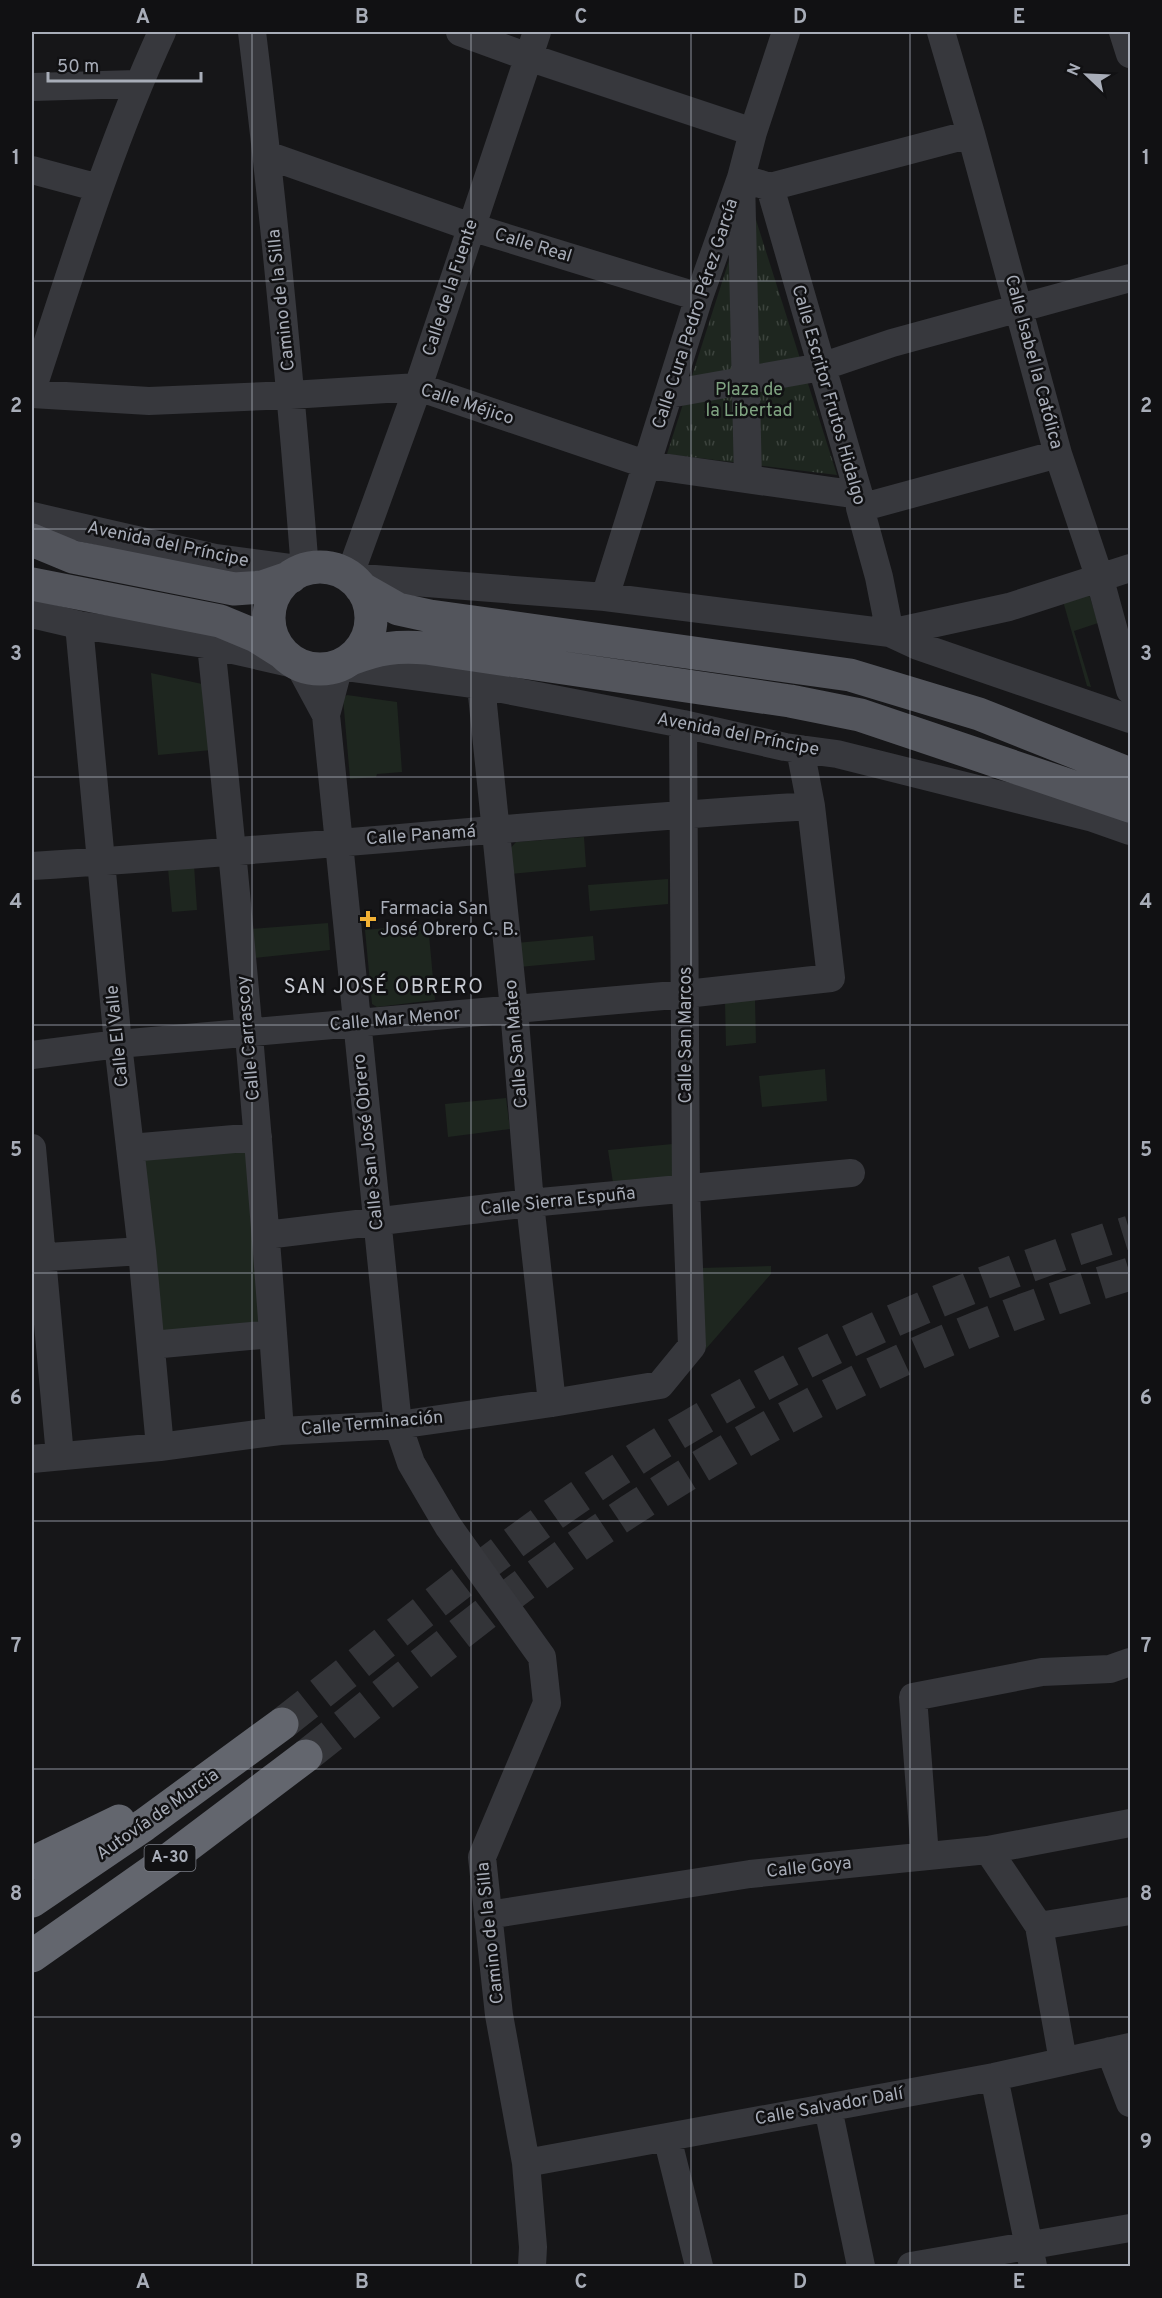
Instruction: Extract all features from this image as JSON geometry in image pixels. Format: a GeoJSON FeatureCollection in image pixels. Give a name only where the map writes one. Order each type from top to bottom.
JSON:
{"type":"FeatureCollection","features":[{"type":"Feature","properties":{"kind":"highway","name":"Autovía de Murcia"},"geometry":{"type":"LineString","coordinates":[[32,1901],[225,1767],[282,1724]]}},
{"type":"Feature","properties":{"kind":"highway","name":"A-30"},"geometry":{"type":"LineString","coordinates":[[32,1956],[167,1861],[306,1756]]}},
{"type":"Feature","properties":{"kind":"highway"},"geometry":{"type":"LineString","coordinates":[[32,1863],[225,1767]]}},
{"type":"Feature","properties":{"kind":"main road","name":"Avenida del Príncipe"},"geometry":{"type":"LineString","coordinates":[[32,540],[73,557],[234,589],[262,587],[298,573]]}},
{"type":"Feature","properties":{"kind":"main road"},"geometry":{"type":"LineString","coordinates":[[291,659],[275,642],[270,628],[273,599],[280,587],[298,573],[328,568],[355,582],[379,600],[414,614],[850,675],[979,714],[1131,774]]}},
{"type":"Feature","properties":{"kind":"main road"},"geometry":{"type":"LineString","coordinates":[[32,584],[220,621],[256,636],[291,659],[312,669],[326,669],[345,662],[360,650],[370,625],[369,605],[355,582]]}},
{"type":"Feature","properties":{"kind":"main road","name":"Avenida del Príncipe"},"geometry":{"type":"LineString","coordinates":[[345,662],[374,650],[395,646],[426,648],[790,701],[860,715],[1131,806]]}},
{"type":"Feature","properties":{"kind":"street"},"geometry":{"type":"LineString","coordinates":[[32,392],[99,189],[137,84],[162,32]]}},
{"type":"Feature","properties":{"kind":"street","name":"Camino de la Silla"},"geometry":{"type":"LineString","coordinates":[[252,32],[291,395],[298,573]]}},
{"type":"Feature","properties":{"kind":"street"},"geometry":{"type":"LineString","coordinates":[[460,32],[532,44],[753,132]]}},
{"type":"Feature","properties":{"kind":"street","name":"Calle Cura Pedro Pérez García"},"geometry":{"type":"LineString","coordinates":[[605,597],[699,297],[741,178],[753,132],[786,32]]}},
{"type":"Feature","properties":{"kind":"street","name":"Calle Isabel la Católica"},"geometry":{"type":"LineString","coordinates":[[941,32],[1058,454],[1099,576],[1131,690]]}},
{"type":"Feature","properties":{"kind":"street"},"geometry":{"type":"LineString","coordinates":[[1123,32],[1131,54]]}},
{"type":"Feature","properties":{"kind":"street","name":"Calle de la Fuente"},"geometry":{"type":"LineString","coordinates":[[355,582],[532,44]]}},
{"type":"Feature","properties":{"kind":"street"},"geometry":{"type":"LineString","coordinates":[[32,87],[137,84]]}},
{"type":"Feature","properties":{"kind":"street"},"geometry":{"type":"LineString","coordinates":[[748,479],[741,178],[770,187],[971,134]]}},
{"type":"Feature","properties":{"kind":"street","name":"Calle Real"},"geometry":{"type":"LineString","coordinates":[[267,155],[471,228],[699,297]]}},
{"type":"Feature","properties":{"kind":"street"},"geometry":{"type":"LineString","coordinates":[[32,170],[99,189]]}},
{"type":"Feature","properties":{"kind":"street","name":"Calle Escritor Frutos Hidalgo"},"geometry":{"type":"LineString","coordinates":[[770,187],[859,501],[879,577],[890,633]]}},
{"type":"Feature","properties":{"kind":"street"},"geometry":{"type":"LineString","coordinates":[[669,394],[820,368],[892,343],[1131,278]]}},
{"type":"Feature","properties":{"kind":"street","name":"Calle Méjico"},"geometry":{"type":"LineString","coordinates":[[32,392],[149,401],[418,387],[648,465],[748,479],[859,501]]}},
{"type":"Feature","properties":{"kind":"street"},"geometry":{"type":"LineString","coordinates":[[859,501],[1058,454]]}},
{"type":"Feature","properties":{"kind":"street","name":"Avenida del Príncipe"},"geometry":{"type":"LineString","coordinates":[[32,516],[215,558],[298,573]]}},
{"type":"Feature","properties":{"kind":"street"},"geometry":{"type":"LineString","coordinates":[[890,633],[1010,607],[1099,576],[1131,568]]}},
{"type":"Feature","properties":{"kind":"street"},"geometry":{"type":"LineString","coordinates":[[355,582],[605,597],[890,633],[918,646],[1131,719]]}},
{"type":"Feature","properties":{"kind":"street"},"geometry":{"type":"LineString","coordinates":[[32,614],[79,625],[291,659]]}},
{"type":"Feature","properties":{"kind":"street","name":"Calle El Valle"},"geometry":{"type":"LineString","coordinates":[[79,625],[118,1044],[142,1251],[160,1447]]}},
{"type":"Feature","properties":{"kind":"street","name":"Calle Carrascoy"},"geometry":{"type":"LineString","coordinates":[[211,645],[233,852],[266,1235],[280,1431]]}},
{"type":"Feature","properties":{"kind":"street","name":"Calle San José Obrero"},"geometry":{"type":"LineString","coordinates":[[291,659],[326,715]]}},
{"type":"Feature","properties":{"kind":"street","name":"Avenida del Príncipe"},"geometry":{"type":"LineString","coordinates":[[345,662],[481,685],[848,757],[1093,818],[1131,831]]}},
{"type":"Feature","properties":{"kind":"street","name":"Calle San José Obrero"},"geometry":{"type":"LineString","coordinates":[[345,662],[326,715],[398,1425],[411,1462],[448,1526],[494,1589]]}},
{"type":"Feature","properties":{"kind":"street","name":"Calle San Mateo"},"geometry":{"type":"LineString","coordinates":[[481,685],[514,1009],[530,1203],[552,1403]]}},
{"type":"Feature","properties":{"kind":"street","name":"Calle San Marcos"},"geometry":{"type":"LineString","coordinates":[[683,724],[686,1190],[692,1346]]}},
{"type":"Feature","properties":{"kind":"street"},"geometry":{"type":"LineString","coordinates":[[801,749],[811,806]]}},
{"type":"Feature","properties":{"kind":"street","name":"Calle Panamá"},"geometry":{"type":"LineString","coordinates":[[32,866],[233,852],[682,814],[811,806]]}},
{"type":"Feature","properties":{"kind":"street","name":"Calle Mar Menor"},"geometry":{"type":"LineString","coordinates":[[32,1055],[118,1044],[686,994],[831,978],[811,806]]}},
{"type":"Feature","properties":{"kind":"street"},"geometry":{"type":"LineString","coordinates":[[130,1148],[258,1137]]}},
{"type":"Feature","properties":{"kind":"street"},"geometry":{"type":"LineString","coordinates":[[32,1148],[36,1258],[60,1456]]}},
{"type":"Feature","properties":{"kind":"street","name":"Calle Sierra Espuña"},"geometry":{"type":"LineString","coordinates":[[266,1235],[530,1203],[851,1173]]}},
{"type":"Feature","properties":{"kind":"street"},"geometry":{"type":"LineString","coordinates":[[36,1258],[142,1251]]}},
{"type":"Feature","properties":{"kind":"street"},"geometry":{"type":"LineString","coordinates":[[151,1345],[273,1334]]}},
{"type":"Feature","properties":{"kind":"street","name":"Calle Terminación"},"geometry":{"type":"LineString","coordinates":[[32,1459],[160,1447],[280,1431],[398,1425],[660,1385],[692,1346]]}},
{"type":"Feature","properties":{"kind":"street","name":"Camino de la Silla"},"geometry":{"type":"LineString","coordinates":[[494,1589],[542,1657],[547,1703],[482,1857],[499,2015],[526,2163],[533,2247],[532,2266]]}},
{"type":"Feature","properties":{"kind":"street"},"geometry":{"type":"LineString","coordinates":[[925,1856],[913,1697],[1042,1672],[1110,1669],[1131,1662]]}},
{"type":"Feature","properties":{"kind":"street","name":"Calle Goya"},"geometry":{"type":"LineString","coordinates":[[488,1915],[750,1874],[988,1850],[1131,1823]]}},
{"type":"Feature","properties":{"kind":"street"},"geometry":{"type":"LineString","coordinates":[[988,1850],[1039,1926],[1064,2061]]}},
{"type":"Feature","properties":{"kind":"street"},"geometry":{"type":"LineString","coordinates":[[1039,1926],[1131,1911]]}},
{"type":"Feature","properties":{"kind":"street"},"geometry":{"type":"LineString","coordinates":[[1120,2049],[1131,2103]]}},
{"type":"Feature","properties":{"kind":"street","name":"Calle Salvador Dalí"},"geometry":{"type":"LineString","coordinates":[[526,2163],[994,2077],[1120,2049]]}},
{"type":"Feature","properties":{"kind":"street"},"geometry":{"type":"LineString","coordinates":[[994,2077],[1031,2256]]}},
{"type":"Feature","properties":{"kind":"street"},"geometry":{"type":"LineString","coordinates":[[828,2108],[861,2266]]}},
{"type":"Feature","properties":{"kind":"street"},"geometry":{"type":"LineString","coordinates":[[667,2137],[699,2266]]}},
{"type":"Feature","properties":{"kind":"street"},"geometry":{"type":"LineString","coordinates":[[911,2266],[1031,2256],[1131,2228]]}},
{"type":"Feature","properties":{"kind":"green space","name":"Plaza de la Libertad"},"geometry":{"type":"Polygon","coordinates":[[[749,198],[837,475],[667,454],[749,198]]]}},
{"type":"Feature","properties":{"kind":"green space"},"geometry":{"type":"Polygon","coordinates":[[[1089,594],[1098,623],[1074,631],[1091,687],[1087,686],[1063,601],[1089,594]]]}},
{"type":"Feature","properties":{"kind":"green space"},"geometry":{"type":"Polygon","coordinates":[[[151,673],[207,685],[212,750],[158,755],[151,673]]]}},
{"type":"Feature","properties":{"kind":"green space"},"geometry":{"type":"Polygon","coordinates":[[[347,695],[397,702],[402,772],[350,779],[343,698],[347,695]]]}},
{"type":"Feature","properties":{"kind":"green space"},"geometry":{"type":"Polygon","coordinates":[[[584,837],[586,867],[510,874],[508,851],[516,842],[584,837]]]}},
{"type":"Feature","properties":{"kind":"green space"},"geometry":{"type":"Polygon","coordinates":[[[194,865],[197,910],[172,912],[168,868],[194,865]]]}},
{"type":"Feature","properties":{"kind":"green space"},"geometry":{"type":"Polygon","coordinates":[[[668,879],[668,904],[590,911],[588,885],[668,879]]]}},
{"type":"Feature","properties":{"kind":"green space"},"geometry":{"type":"Polygon","coordinates":[[[328,923],[330,950],[254,958],[251,929],[328,923]]]}},
{"type":"Feature","properties":{"kind":"green space"},"geometry":{"type":"Polygon","coordinates":[[[428,924],[435,1000],[377,1007],[372,1004],[365,930],[428,924]]]}},
{"type":"Feature","properties":{"kind":"green space"},"geometry":{"type":"Polygon","coordinates":[[[593,936],[595,960],[519,967],[516,943],[593,936]]]}},
{"type":"Feature","properties":{"kind":"green space"},"geometry":{"type":"Polygon","coordinates":[[[755,1000],[756,1043],[726,1046],[725,1002],[755,1000]]]}},
{"type":"Feature","properties":{"kind":"green space"},"geometry":{"type":"Polygon","coordinates":[[[825,1069],[827,1101],[762,1107],[759,1076],[825,1069]]]}},
{"type":"Feature","properties":{"kind":"green space"},"geometry":{"type":"Polygon","coordinates":[[[506,1098],[510,1129],[448,1137],[445,1104],[506,1098]]]}},
{"type":"Feature","properties":{"kind":"green space"},"geometry":{"type":"Polygon","coordinates":[[[673,1144],[673,1181],[613,1183],[608,1150],[673,1144]]]}},
{"type":"Feature","properties":{"kind":"green space"},"geometry":{"type":"Polygon","coordinates":[[[251,1148],[265,1324],[161,1336],[144,1157],[251,1148]]]}},
{"type":"Feature","properties":{"kind":"green space"},"geometry":{"type":"Polygon","coordinates":[[[771,1266],[771,1274],[705,1350],[700,1268],[771,1266]]]}},
{"type":"Feature","properties":{"kind":"tunnel"},"geometry":{"type":"LineString","coordinates":[[282,1724],[532,1530],[575,1499],[679,1432],[803,1364],[931,1304],[1063,1254],[1130,1232]]}},
{"type":"Feature","properties":{"kind":"tunnel"},"geometry":{"type":"LineString","coordinates":[[306,1756],[471,1625],[555,1562],[699,1467],[817,1401],[940,1343],[1002,1318],[1130,1274]]}},
{"type":"Feature","properties":{"kind":"place","name":"Farmacia San José Obrero C. B."},"geometry":{"type":"Point","coordinates":[368,919]}},
{"type":"Feature","properties":{"kind":"district","name":"SAN JOSÉ OBRERO"},"geometry":{"type":"Point","coordinates":[384,988]}}]}
